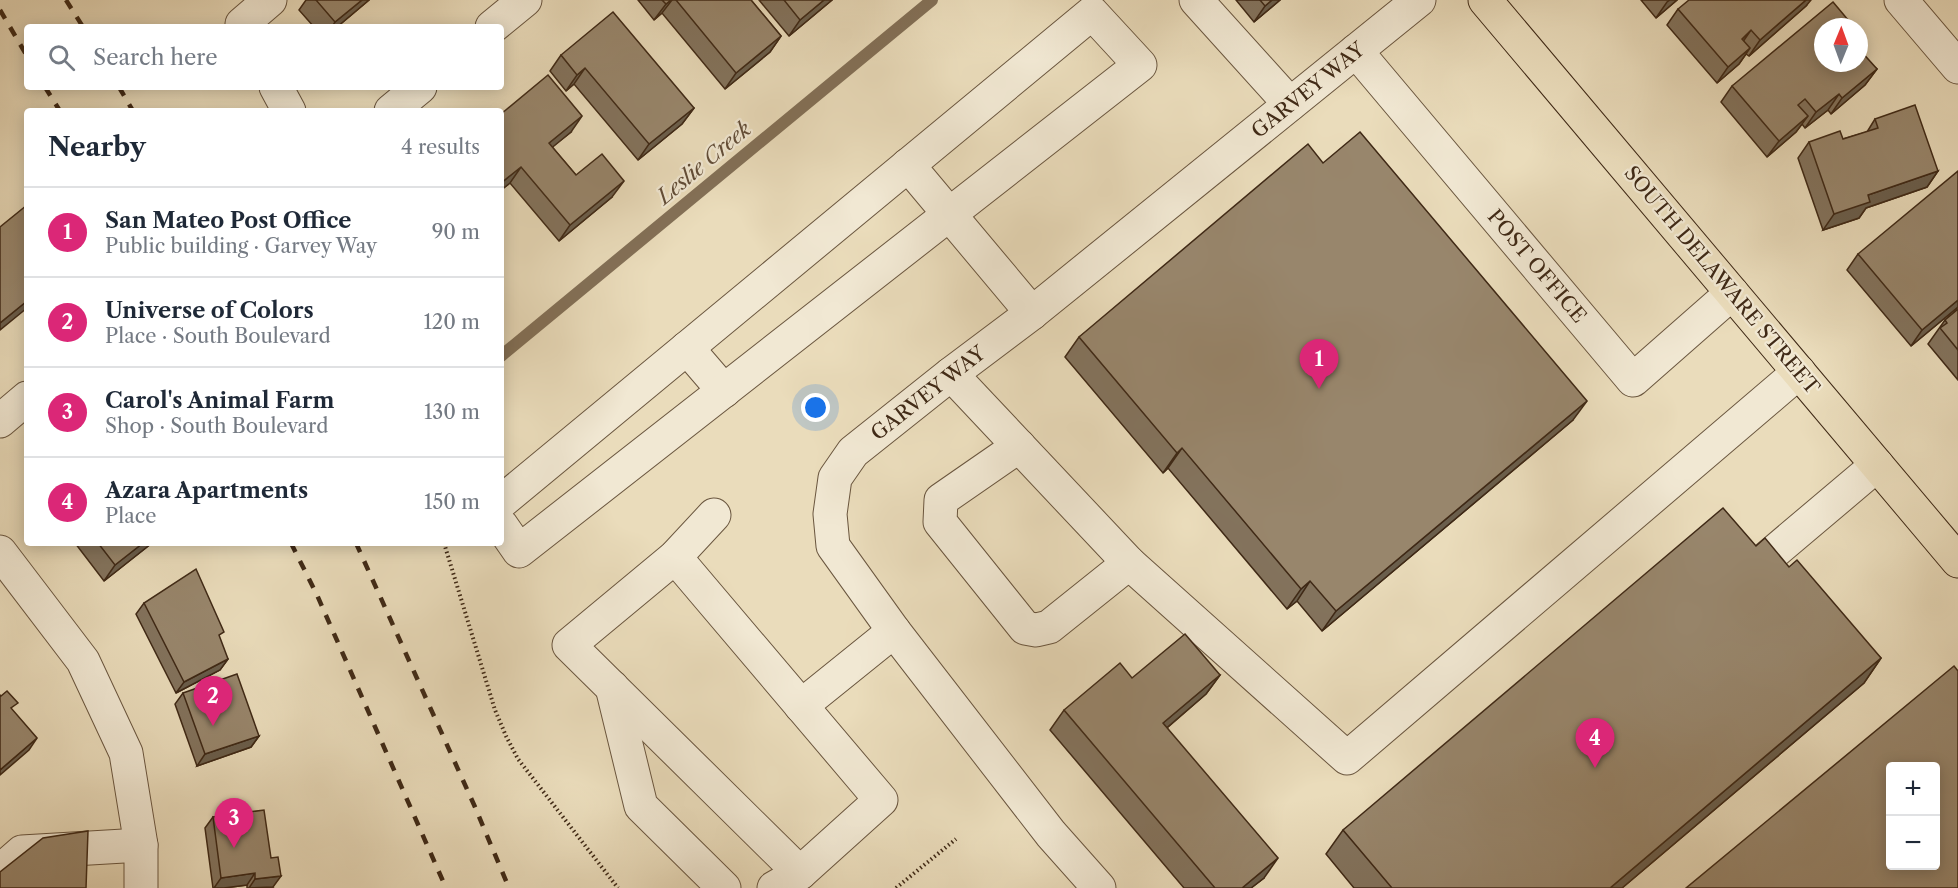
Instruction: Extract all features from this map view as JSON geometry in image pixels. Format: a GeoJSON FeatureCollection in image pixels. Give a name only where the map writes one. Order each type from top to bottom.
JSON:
{"type":"FeatureCollection","features":[{"type":"Feature","properties":{"kind":"main road","name":"SOUTH DELAWARE STREET"},"geometry":{"type":"LineString","coordinates":[[1485,0],[1958,561]]}},
{"type":"Feature","properties":{"kind":"street"},"geometry":{"type":"LineString","coordinates":[[238,17],[270,0]]}},
{"type":"Feature","properties":{"kind":"street"},"geometry":{"type":"LineString","coordinates":[[496,24],[525,0]]}},
{"type":"Feature","properties":{"kind":"street"},"geometry":{"type":"LineString","coordinates":[[1196,0],[1290,104]]}},
{"type":"Feature","properties":{"kind":"street","name":"GARVEY WAY"},"geometry":{"type":"LineString","coordinates":[[1099,888],[1051,834],[894,630],[833,546],[830,514],[835,478],[853,452],[1032,313],[1419,0]]}},
{"type":"Feature","properties":{"kind":"street"},"geometry":{"type":"LineString","coordinates":[[1901,0],[1948,34],[1958,67]]}},
{"type":"Feature","properties":{"kind":"street"},"geometry":{"type":"LineString","coordinates":[[504,500],[1092,13],[1140,65],[519,551],[504,529]]}},
{"type":"Feature","properties":{"kind":"street","name":"POST OFFICE"},"geometry":{"type":"LineString","coordinates":[[1356,51],[1633,380],[1732,293]]}},
{"type":"Feature","properties":{"kind":"street"},"geometry":{"type":"LineString","coordinates":[[278,90],[287,108]]}},
{"type":"Feature","properties":{"kind":"street"},"geometry":{"type":"LineString","coordinates":[[395,108],[416,90]]}},
{"type":"Feature","properties":{"kind":"street"},"geometry":{"type":"LineString","coordinates":[[908,165],[1032,313]]}},
{"type":"Feature","properties":{"kind":"street"},"geometry":{"type":"LineString","coordinates":[[687,348],[724,391]]}},
{"type":"Feature","properties":{"kind":"street"},"geometry":{"type":"LineString","coordinates":[[951,374],[1129,563],[1347,758],[1799,372]]}},
{"type":"Feature","properties":{"kind":"street"},"geometry":{"type":"LineString","coordinates":[[0,421],[24,401]]}},
{"type":"Feature","properties":{"kind":"street"},"geometry":{"type":"LineString","coordinates":[[1019,446],[941,500],[939,514],[940,522],[1025,628],[1036,630],[1049,627],[1129,563]]}},
{"type":"Feature","properties":{"kind":"street"},"geometry":{"type":"LineString","coordinates":[[1754,569],[1877,465]]}},
{"type":"Feature","properties":{"kind":"street"},"geometry":{"type":"LineString","coordinates":[[675,557],[881,800],[787,880],[612,687],[569,645],[675,557],[714,515]]}},
{"type":"Feature","properties":{"kind":"street"},"geometry":{"type":"LineString","coordinates":[[0,552],[82,661],[126,753],[141,845],[141,888]]}},
{"type":"Feature","properties":{"kind":"street"},"geometry":{"type":"LineString","coordinates":[[801,706],[894,630]]}},
{"type":"Feature","properties":{"kind":"street"},"geometry":{"type":"LineString","coordinates":[[612,687],[641,806],[724,888]]}},
{"type":"Feature","properties":{"kind":"street"},"geometry":{"type":"LineString","coordinates":[[0,870],[22,852],[141,845]]}},
{"type":"Feature","properties":{"kind":"path"},"geometry":{"type":"LineString","coordinates":[[445,546],[495,710],[506,736],[518,759],[618,888]]}},
{"type":"Feature","properties":{"kind":"path"},"geometry":{"type":"LineString","coordinates":[[896,888],[956,839]]}},
{"type":"Feature","properties":{"kind":"building"},"geometry":{"type":"Polygon","coordinates":[[[316,0],[362,0],[335,22],[316,0]]]}},
{"type":"Feature","properties":{"kind":"building"},"geometry":{"type":"Polygon","coordinates":[[[676,0],[751,0],[781,36],[736,73],[676,0]]]}},
{"type":"Feature","properties":{"kind":"building"},"geometry":{"type":"Polygon","coordinates":[[[784,0],[824,0],[800,20],[784,0]]]}},
{"type":"Feature","properties":{"kind":"building"},"geometry":{"type":"Polygon","coordinates":[[[1260,0],[1272,0],[1265,6],[1260,0]]]}},
{"type":"Feature","properties":{"kind":"building"},"geometry":{"type":"Polygon","coordinates":[[[1689,0],[1806,0],[1760,40],[1751,30],[1742,39],[1750,48],[1728,67],[1678,9],[1689,0]]]}},
{"type":"Feature","properties":{"kind":"building"},"geometry":{"type":"Polygon","coordinates":[[[1833,2],[1846,18],[1814,18],[1814,72],[1868,72],[1868,59],[1877,69],[1842,98],[1839,94],[1816,112],[1805,99],[1798,105],[1808,116],[1779,141],[1732,86],[1833,2]]]}},
{"type":"Feature","properties":{"kind":"building"},"geometry":{"type":"Polygon","coordinates":[[[613,12],[694,108],[649,144],[585,68],[577,75],[561,55],[613,12]]]}},
{"type":"Feature","properties":{"kind":"building"},"geometry":{"type":"Polygon","coordinates":[[[548,75],[582,116],[549,143],[576,175],[602,154],[624,181],[570,225],[521,167],[504,181],[504,112],[548,75]]]}},
{"type":"Feature","properties":{"kind":"building"},"geometry":{"type":"Polygon","coordinates":[[[1915,105],[1938,171],[1868,195],[1870,202],[1834,214],[1809,142],[1840,131],[1843,139],[1878,128],[1875,119],[1915,105]]]}},
{"type":"Feature","properties":{"kind":"building"},"geometry":{"type":"Polygon","coordinates":[[[1360,132],[1587,401],[1336,611],[1310,581],[1301,589],[1182,448],[1177,453],[1079,337],[1308,144],[1323,163],[1360,132]]]}},
{"type":"Feature","properties":{"kind":"building"},"geometry":{"type":"Polygon","coordinates":[[[1958,171],[1958,300],[1922,330],[1858,254],[1958,171]]]}},
{"type":"Feature","properties":{"kind":"building"},"geometry":{"type":"Polygon","coordinates":[[[24,207],[24,303],[0,323],[0,227],[24,207]]]}},
{"type":"Feature","properties":{"kind":"building"},"geometry":{"type":"Polygon","coordinates":[[[1958,309],[1958,350],[1940,328],[1947,323],[1945,320],[1958,309]]]}},
{"type":"Feature","properties":{"kind":"building"},"geometry":{"type":"Polygon","coordinates":[[[1723,508],[1756,546],[1765,538],[1789,567],[1797,560],[1881,658],[1610,888],[1392,888],[1343,830],[1723,508]]]}},
{"type":"Feature","properties":{"kind":"building"},"geometry":{"type":"Polygon","coordinates":[[[100,546],[139,546],[115,565],[100,546]]]}},
{"type":"Feature","properties":{"kind":"building"},"geometry":{"type":"Polygon","coordinates":[[[196,569],[224,632],[219,635],[228,659],[184,682],[144,603],[196,569]]]}},
{"type":"Feature","properties":{"kind":"building"},"geometry":{"type":"Polygon","coordinates":[[[1185,634],[1220,675],[1163,723],[1278,858],[1242,888],[1215,888],[1064,710],[1120,663],[1132,678],[1185,634]]]}},
{"type":"Feature","properties":{"kind":"building"},"geometry":{"type":"Polygon","coordinates":[[[1954,666],[1958,671],[1958,888],[1686,888],[1954,666]]]}},
{"type":"Feature","properties":{"kind":"building"},"geometry":{"type":"Polygon","coordinates":[[[237,674],[259,736],[205,754],[183,693],[237,674]]]}},
{"type":"Feature","properties":{"kind":"building"},"geometry":{"type":"Polygon","coordinates":[[[7,691],[18,703],[11,708],[37,738],[0,770],[0,695],[7,691]]]}},
{"type":"Feature","properties":{"kind":"building"},"geometry":{"type":"Polygon","coordinates":[[[264,810],[271,858],[278,857],[281,876],[255,879],[255,873],[221,878],[213,817],[264,810]]]}},
{"type":"Feature","properties":{"kind":"building"},"geometry":{"type":"Polygon","coordinates":[[[88,831],[86,888],[0,888],[0,872],[43,838],[88,831]]]}},
{"type":"Feature","properties":{"kind":"waterway","name":"Leslie Creek"},"geometry":{"type":"LineString","coordinates":[[504,354],[932,0]]}},
{"type":"Feature","properties":{"kind":"railway"},"geometry":{"type":"LineString","coordinates":[[66,0],[81,24]]}},
{"type":"Feature","properties":{"kind":"railway"},"geometry":{"type":"LineString","coordinates":[[0,10],[24,51]]}},
{"type":"Feature","properties":{"kind":"railway"},"geometry":{"type":"LineString","coordinates":[[47,90],[58,108]]}},
{"type":"Feature","properties":{"kind":"railway"},"geometry":{"type":"LineString","coordinates":[[121,90],[131,108]]}},
{"type":"Feature","properties":{"kind":"railway"},"geometry":{"type":"LineString","coordinates":[[292,546],[317,595],[446,888]]}},
{"type":"Feature","properties":{"kind":"railway"},"geometry":{"type":"LineString","coordinates":[[357,546],[509,888]]}},
{"type":"Feature","properties":{"kind":"place","name":"San Mateo Post Office"},"geometry":{"type":"Point","coordinates":[1319,389]}},
{"type":"Feature","properties":{"kind":"place","name":"Universe of Colors"},"geometry":{"type":"Point","coordinates":[213,726]}},
{"type":"Feature","properties":{"kind":"place","name":"Azara Apartments"},"geometry":{"type":"Point","coordinates":[1595,768]}},
{"type":"Feature","properties":{"kind":"place","name":"Carol's Animal Farm"},"geometry":{"type":"Point","coordinates":[234,848]}}]}
